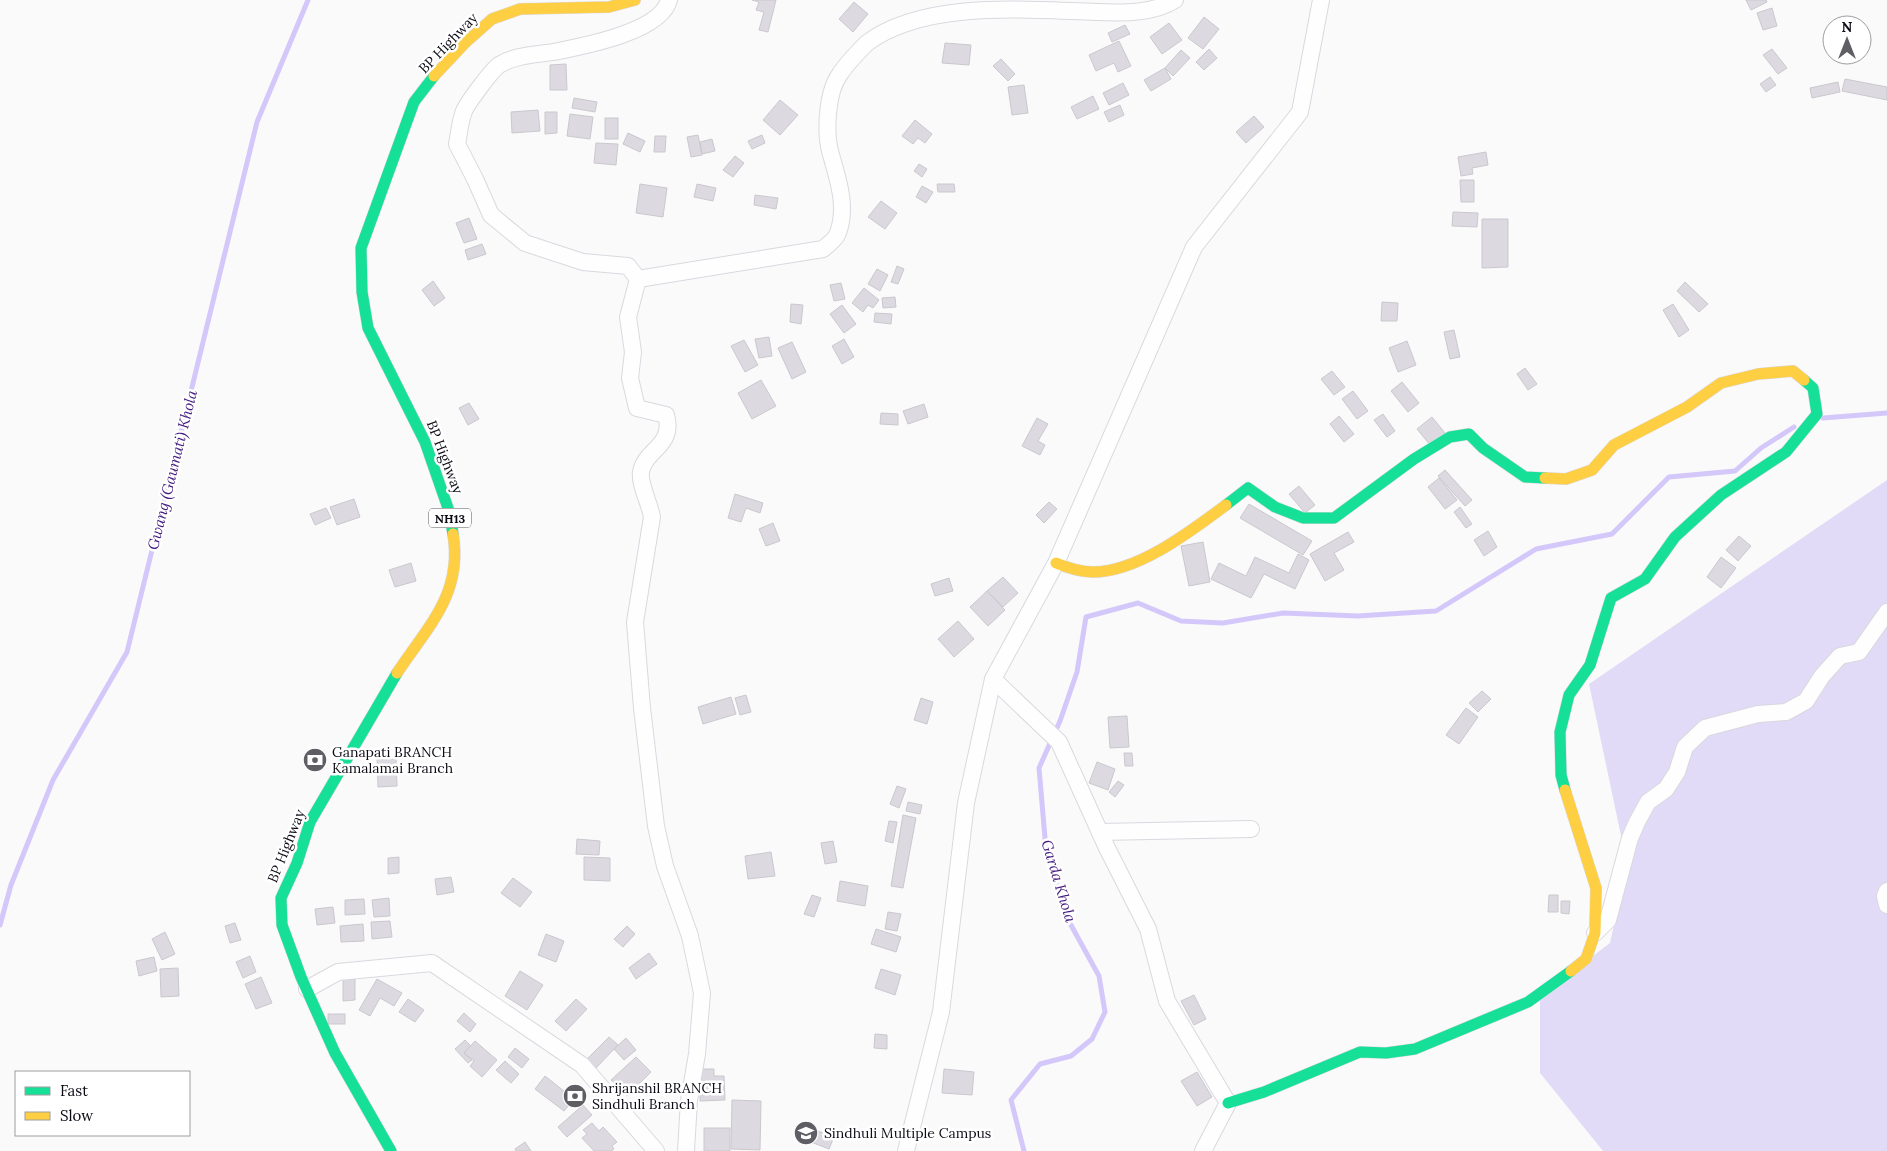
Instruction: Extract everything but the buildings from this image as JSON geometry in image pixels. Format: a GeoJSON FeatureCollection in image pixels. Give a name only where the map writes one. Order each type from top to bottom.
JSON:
{"type":"FeatureCollection","features":[{"type":"Feature","properties":{"kind":"main road","name":"BP Highway"},"geometry":{"type":"LineString","coordinates":[[391,1151],[336,1053],[307,990],[282,925],[280,898],[297,863],[310,822],[398,671],[440,612],[450,590],[456,552],[449,511],[425,442],[368,328],[362,292],[361,248],[414,102],[440,68],[471,37],[492,19],[520,9],[610,7],[635,0]]}},
{"type":"Feature","properties":{"kind":"main road"},"geometry":{"type":"LineString","coordinates":[[1056,563],[1075,571],[1102,572],[1140,560],[1176,539],[1248,488],[1275,507],[1304,518],[1334,518],[1414,459],[1450,437],[1469,434],[1483,448],[1525,476],[1566,479],[1592,470],[1614,445],[1687,407],[1721,383],[1758,374],[1794,371],[1813,388],[1816,414],[1807,428],[1786,452],[1721,495],[1675,537],[1645,579],[1611,598],[1590,665],[1569,696],[1560,732],[1561,775],[1586,861],[1596,888],[1595,933],[1586,959],[1561,980],[1528,1002],[1415,1049],[1360,1052],[1264,1092],[1228,1103]]}},
{"type":"Feature","properties":{"kind":"street"},"geometry":{"type":"LineString","coordinates":[[638,279],[628,266],[583,262],[525,243],[490,216],[475,179],[456,144],[465,110],[498,65],[524,56],[558,51],[628,34],[649,24],[667,8],[669,0]]}},
{"type":"Feature","properties":{"kind":"street"},"geometry":{"type":"LineString","coordinates":[[638,279],[823,249],[838,234],[842,207],[840,181],[830,149],[827,113],[838,75],[866,44],[885,28],[922,12],[990,6],[1128,13],[1168,4],[1175,0]]}},
{"type":"Feature","properties":{"kind":"street"},"geometry":{"type":"LineString","coordinates":[[906,1151],[941,1012],[966,803],[993,679],[1056,563],[1194,247],[1300,112],[1321,0]]}},
{"type":"Feature","properties":{"kind":"street"},"geometry":{"type":"LineString","coordinates":[[638,279],[628,317],[633,352],[630,378],[637,408],[666,414],[669,426],[663,442],[641,470],[641,481],[649,502],[652,517],[635,622],[641,699],[656,826],[665,866],[690,936],[702,993],[689,1100],[686,1151]]}},
{"type":"Feature","properties":{"kind":"street"},"geometry":{"type":"LineString","coordinates":[[1595,933],[1608,920],[1630,838],[1637,822],[1648,802],[1666,789],[1677,772],[1684,747],[1706,728],[1758,714],[1786,712],[1806,700],[1822,676],[1840,656],[1859,652],[1887,612]]}},
{"type":"Feature","properties":{"kind":"street"},"geometry":{"type":"LineString","coordinates":[[993,679],[1059,742],[1100,832],[1148,929],[1168,1001],[1228,1103],[1203,1151]]}},
{"type":"Feature","properties":{"kind":"street"},"geometry":{"type":"LineString","coordinates":[[1100,832],[1251,829]]}},
{"type":"Feature","properties":{"kind":"street"},"geometry":{"type":"LineString","coordinates":[[1887,891],[1885,896],[1887,905]]}},
{"type":"Feature","properties":{"kind":"street"},"geometry":{"type":"LineString","coordinates":[[307,990],[338,972],[432,963],[582,1064],[656,1151]]}},
{"type":"Feature","properties":{"kind":"shaded area"},"geometry":{"type":"Polygon","coordinates":[[[1887,480],[1887,1151],[1603,1151],[1540,1073],[1540,996],[1610,943],[1627,864],[1589,684],[1887,480]]]}},
{"type":"Feature","properties":{"kind":"waterway","name":"Gwang (Gaumati) Khola"},"geometry":{"type":"LineString","coordinates":[[0,925],[11,885],[53,780],[127,652],[257,122],[308,0]]}},
{"type":"Feature","properties":{"kind":"waterway"},"geometry":{"type":"LineString","coordinates":[[1823,418],[1887,413]]}},
{"type":"Feature","properties":{"kind":"waterway","name":"Garda Khola"},"geometry":{"type":"LineString","coordinates":[[1024,1151],[1011,1100],[1040,1064],[1071,1056],[1092,1039],[1105,1012],[1099,976],[1066,916],[1046,850],[1039,768],[1060,721],[1077,672],[1086,617],[1138,603],[1181,621],[1223,623],[1283,613],[1358,616],[1436,611],[1536,549],[1612,534],[1669,477],[1735,471],[1761,448],[1794,427]]}},
{"type":"Feature","properties":{"kind":"traffic: fast"},"geometry":{"type":"LineString","coordinates":[[434,76],[414,102],[361,248],[362,292],[368,328],[425,442],[449,511],[453,534]]}},
{"type":"Feature","properties":{"kind":"traffic: fast"},"geometry":{"type":"LineString","coordinates":[[1565,790],[1561,775],[1560,732],[1569,695],[1590,665],[1611,598],[1645,579],[1675,537],[1721,495],[1786,452],[1817,414],[1813,388],[1804,380]]}},
{"type":"Feature","properties":{"kind":"traffic: fast"},"geometry":{"type":"LineString","coordinates":[[1226,505],[1248,488],[1275,507],[1303,518],[1334,518],[1414,459],[1450,437],[1469,434],[1483,448],[1525,477],[1545,478]]}},
{"type":"Feature","properties":{"kind":"traffic: fast"},"geometry":{"type":"LineString","coordinates":[[391,1151],[335,1053],[301,977],[282,925],[281,898],[297,863],[310,822],[397,673]]}},
{"type":"Feature","properties":{"kind":"traffic: fast"},"geometry":{"type":"LineString","coordinates":[[1228,1103],[1264,1092],[1360,1052],[1386,1053],[1415,1049],[1528,1002],[1571,971]]}},
{"type":"Feature","properties":{"kind":"traffic: slow"},"geometry":{"type":"LineString","coordinates":[[434,76],[465,43],[492,19],[520,9],[609,7],[635,0]]}},
{"type":"Feature","properties":{"kind":"traffic: slow"},"geometry":{"type":"LineString","coordinates":[[1545,478],[1566,479],[1592,470],[1614,445],[1687,407],[1721,383],[1758,374],[1793,371],[1804,380]]}},
{"type":"Feature","properties":{"kind":"traffic: slow"},"geometry":{"type":"LineString","coordinates":[[1056,563],[1074,569],[1093,572],[1128,565],[1146,558],[1180,538],[1226,505]]}},
{"type":"Feature","properties":{"kind":"traffic: slow"},"geometry":{"type":"LineString","coordinates":[[397,673],[431,624],[448,592],[453,574],[455,555],[453,534]]}},
{"type":"Feature","properties":{"kind":"traffic: slow"},"geometry":{"type":"LineString","coordinates":[[1565,790],[1596,888],[1595,933],[1586,959],[1571,971]]}},
{"type":"Feature","properties":{"kind":"place","name":"Ganapati BRANCH Kamalamai Branch"},"geometry":{"type":"Point","coordinates":[315,760]}},
{"type":"Feature","properties":{"kind":"place","name":"Shrijanshil BRANCH Sindhuli Branch"},"geometry":{"type":"Point","coordinates":[575,1096]}},
{"type":"Feature","properties":{"kind":"place","name":"Sindhuli Multiple Campus"},"geometry":{"type":"Point","coordinates":[806,1133]}}]}
